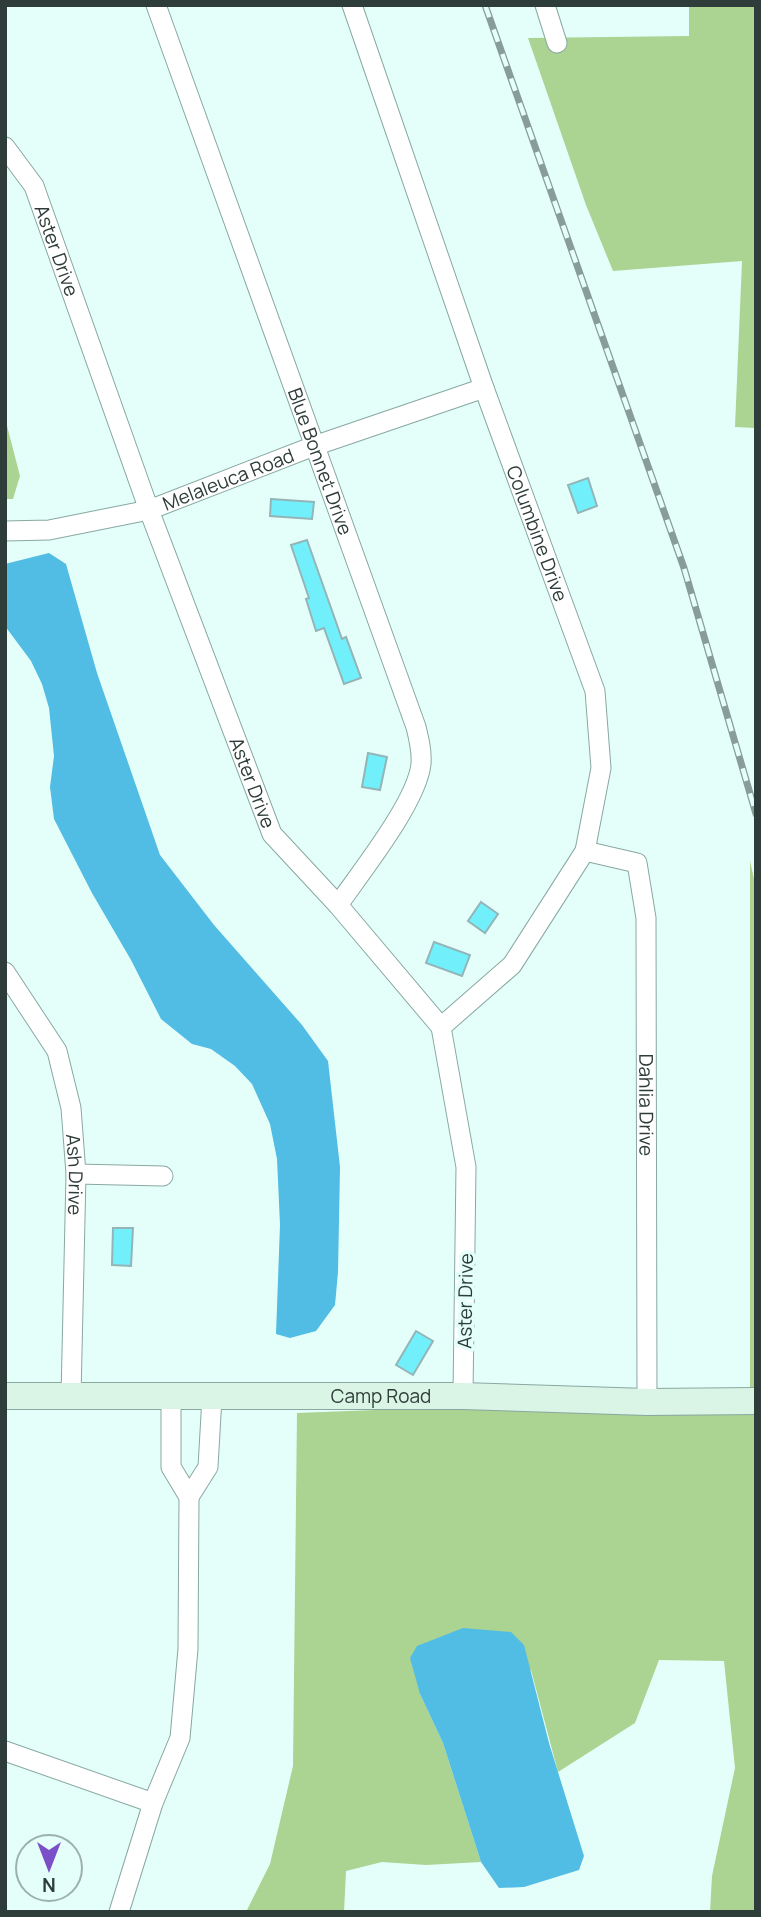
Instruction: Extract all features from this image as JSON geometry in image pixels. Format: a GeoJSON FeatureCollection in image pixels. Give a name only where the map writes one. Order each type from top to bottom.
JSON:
{"type":"FeatureCollection","features":[{"type":"Feature","properties":{"kind":"street","name":"Blue Bonnet Drive"},"geometry":{"type":"LineString","coordinates":[[156,5],[416,727],[421,749],[421,767],[405,806],[338,905]]}},
{"type":"Feature","properties":{"kind":"street","name":"Columbine Drive"},"geometry":{"type":"LineString","coordinates":[[352,5],[484,388],[595,691],[601,768],[585,851],[512,965],[441,1027]]}},
{"type":"Feature","properties":{"kind":"street"},"geometry":{"type":"LineString","coordinates":[[545,5],[557,43]]}},
{"type":"Feature","properties":{"kind":"street","name":"Aster Drive"},"geometry":{"type":"LineString","coordinates":[[5,147],[34,186],[149,510],[272,834],[338,905],[441,1027],[466,1167],[463,1396]]}},
{"type":"Feature","properties":{"kind":"street","name":"Melaleuca Road"},"geometry":{"type":"LineString","coordinates":[[5,531],[49,530],[149,510],[314,446],[484,388]]}},
{"type":"Feature","properties":{"kind":"street","name":"Dahlia Drive"},"geometry":{"type":"LineString","coordinates":[[585,851],[637,863],[646,918],[647,1402]]}},
{"type":"Feature","properties":{"kind":"street","name":"Ash Drive"},"geometry":{"type":"LineString","coordinates":[[5,972],[57,1051],[71,1108],[76,1174],[71,1397]]}},
{"type":"Feature","properties":{"kind":"street"},"geometry":{"type":"LineString","coordinates":[[76,1174],[163,1176]]}},
{"type":"Feature","properties":{"kind":"street","name":"Camp Road"},"geometry":{"type":"LineString","coordinates":[[5,1396],[463,1396],[647,1402],[756,1401]]}},
{"type":"Feature","properties":{"kind":"street"},"geometry":{"type":"LineString","coordinates":[[171,1397],[171,1467],[190,1497]]}},
{"type":"Feature","properties":{"kind":"street"},"geometry":{"type":"LineString","coordinates":[[119,1912],[153,1803],[180,1738],[188,1649],[190,1497],[208,1467],[212,1397]]}},
{"type":"Feature","properties":{"kind":"street"},"geometry":{"type":"LineString","coordinates":[[5,1751],[153,1803]]}},
{"type":"Feature","properties":{"kind":"green space"},"geometry":{"type":"Polygon","coordinates":[[[689,5],[756,5],[756,428],[735,427],[742,261],[613,271],[586,205],[528,38],[689,36],[689,5]]]}},
{"type":"Feature","properties":{"kind":"green space"},"geometry":{"type":"Polygon","coordinates":[[[5,418],[20,476],[13,499],[5,499],[5,418]]]}},
{"type":"Feature","properties":{"kind":"green space"},"geometry":{"type":"Polygon","coordinates":[[[750,861],[756,888],[756,1392],[750,1392],[750,861]]]}},
{"type":"Feature","properties":{"kind":"green space"},"geometry":{"type":"Polygon","coordinates":[[[479,1406],[756,1410],[756,1912],[710,1912],[712,1876],[735,1768],[724,1661],[659,1660],[635,1723],[558,1772],[531,1670],[420,1694],[443,1743],[481,1862],[426,1865],[382,1862],[346,1871],[344,1912],[246,1912],[270,1864],[293,1766],[297,1413],[479,1406]]]}},
{"type":"Feature","properties":{"kind":"water"},"geometry":{"type":"Polygon","coordinates":[[[49,553],[66,564],[97,673],[160,855],[214,925],[302,1025],[328,1061],[340,1167],[338,1272],[335,1305],[316,1331],[290,1338],[276,1334],[280,1225],[277,1159],[270,1124],[252,1084],[235,1066],[211,1049],[192,1044],[161,1019],[54,819],[50,787],[54,756],[49,708],[31,661],[5,626],[5,564],[49,553]]]}},
{"type":"Feature","properties":{"kind":"water"},"geometry":{"type":"Polygon","coordinates":[[[463,1628],[511,1632],[524,1645],[549,1743],[584,1856],[579,1870],[524,1887],[499,1888],[481,1862],[443,1743],[420,1694],[410,1658],[417,1646],[463,1628]]]}},
{"type":"Feature","properties":{"kind":"building"},"geometry":{"type":"Polygon","coordinates":[[[588,478],[597,506],[578,513],[568,485],[588,478]]]}},
{"type":"Feature","properties":{"kind":"building"},"geometry":{"type":"Polygon","coordinates":[[[271,499],[314,502],[312,519],[270,516],[271,499]]]}},
{"type":"Feature","properties":{"kind":"building"},"geometry":{"type":"Polygon","coordinates":[[[307,540],[342,639],[346,637],[361,678],[344,684],[324,628],[316,631],[306,599],[309,598],[291,545],[307,540]]]}},
{"type":"Feature","properties":{"kind":"building"},"geometry":{"type":"Polygon","coordinates":[[[368,753],[387,757],[380,790],[362,787],[368,753]]]}},
{"type":"Feature","properties":{"kind":"building"},"geometry":{"type":"Polygon","coordinates":[[[481,902],[498,914],[485,933],[468,921],[481,902]]]}},
{"type":"Feature","properties":{"kind":"building"},"geometry":{"type":"Polygon","coordinates":[[[434,942],[470,955],[462,976],[426,963],[434,942]]]}},
{"type":"Feature","properties":{"kind":"building"},"geometry":{"type":"Polygon","coordinates":[[[113,1228],[133,1228],[131,1266],[112,1265],[113,1228]]]}},
{"type":"Feature","properties":{"kind":"building"},"geometry":{"type":"Polygon","coordinates":[[[416,1331],[433,1341],[413,1375],[396,1365],[416,1331]]]}},
{"type":"Feature","properties":{"kind":"railway"},"geometry":{"type":"LineString","coordinates":[[485,5],[684,568],[756,814]]}}]}
